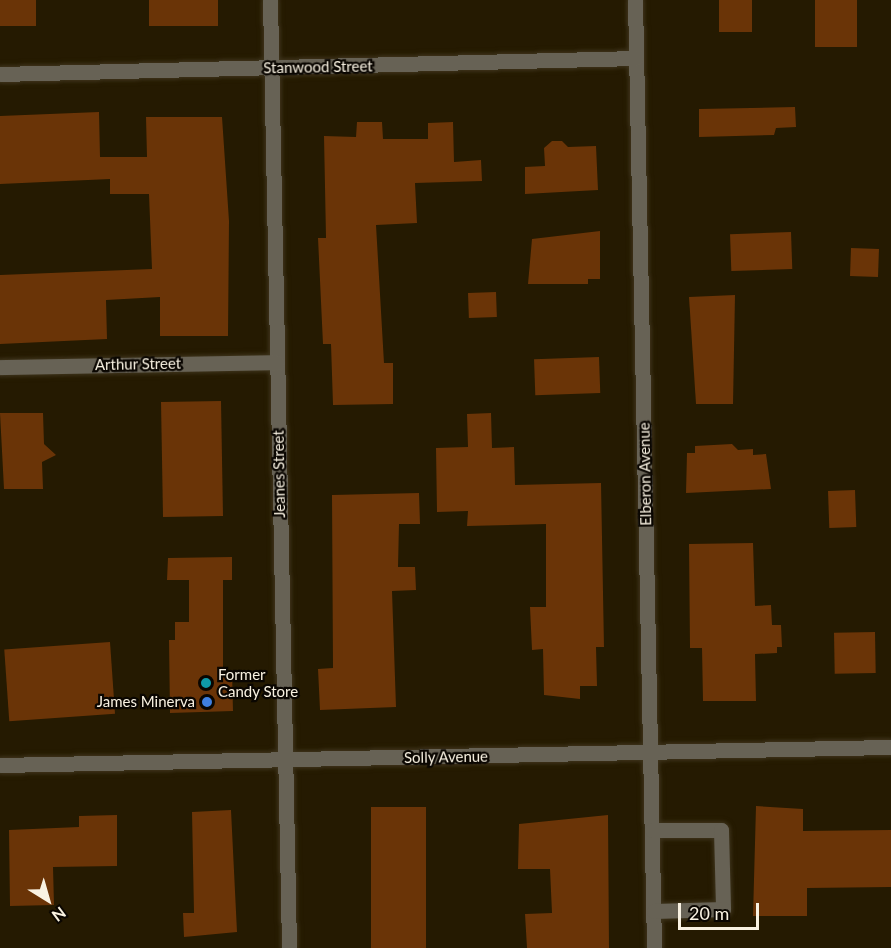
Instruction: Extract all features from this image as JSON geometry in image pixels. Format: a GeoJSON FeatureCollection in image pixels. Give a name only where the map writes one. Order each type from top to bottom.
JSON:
{"type":"FeatureCollection","features":[{"type":"Feature","properties":{"kind":"street","name":"Jeanes Street"},"geometry":{"type":"LineString","coordinates":[[270,0],[289,948]]}},
{"type":"Feature","properties":{"kind":"street","name":"Elberon Avenue"},"geometry":{"type":"LineString","coordinates":[[635,0],[654,948]]}},
{"type":"Feature","properties":{"kind":"street","name":"Stanwood Street"},"geometry":{"type":"LineString","coordinates":[[0,74],[636,58]]}},
{"type":"Feature","properties":{"kind":"street","name":"Arthur Street"},"geometry":{"type":"LineString","coordinates":[[0,367],[277,362]]}},
{"type":"Feature","properties":{"kind":"street","name":"Solly Avenue"},"geometry":{"type":"LineString","coordinates":[[0,765],[891,747]]}},
{"type":"Feature","properties":{"kind":"street"},"geometry":{"type":"LineString","coordinates":[[652,830],[721,830],[723,909],[654,911]]}},
{"type":"Feature","properties":{"kind":"building"},"geometry":{"type":"Polygon","coordinates":[[[0,0],[36,0],[36,26],[0,26],[0,0]]]}},
{"type":"Feature","properties":{"kind":"building"},"geometry":{"type":"Polygon","coordinates":[[[149,0],[218,0],[218,26],[149,26],[149,0]]]}},
{"type":"Feature","properties":{"kind":"building"},"geometry":{"type":"Polygon","coordinates":[[[719,0],[752,0],[752,32],[719,32],[719,0]]]}},
{"type":"Feature","properties":{"kind":"building"},"geometry":{"type":"Polygon","coordinates":[[[815,0],[857,0],[857,47],[815,47],[815,0]]]}},
{"type":"Feature","properties":{"kind":"building"},"geometry":{"type":"Polygon","coordinates":[[[795,107],[796,127],[776,128],[774,135],[699,137],[699,109],[795,107]]]}},
{"type":"Feature","properties":{"kind":"building"},"geometry":{"type":"Polygon","coordinates":[[[99,112],[100,157],[147,157],[146,117],[222,117],[229,221],[228,336],[160,336],[160,297],[106,300],[107,339],[0,344],[0,275],[152,269],[149,194],[110,194],[110,179],[0,184],[0,116],[99,112]]]}},
{"type":"Feature","properties":{"kind":"building"},"geometry":{"type":"Polygon","coordinates":[[[357,122],[382,122],[383,139],[428,139],[428,123],[453,122],[454,162],[481,160],[482,181],[415,183],[417,223],[376,225],[384,363],[393,363],[393,404],[333,405],[331,344],[323,344],[318,238],[326,238],[324,136],[356,137],[357,122]]]}},
{"type":"Feature","properties":{"kind":"building"},"geometry":{"type":"Polygon","coordinates":[[[552,141],[562,141],[568,147],[596,146],[598,190],[525,194],[525,167],[545,166],[544,148],[552,141]]]}},
{"type":"Feature","properties":{"kind":"building"},"geometry":{"type":"Polygon","coordinates":[[[600,231],[600,279],[588,279],[588,284],[528,284],[532,239],[600,231]]]}},
{"type":"Feature","properties":{"kind":"building"},"geometry":{"type":"Polygon","coordinates":[[[791,232],[792,269],[731,271],[730,234],[791,232]]]}},
{"type":"Feature","properties":{"kind":"building"},"geometry":{"type":"Polygon","coordinates":[[[851,248],[879,249],[878,277],[850,276],[851,248]]]}},
{"type":"Feature","properties":{"kind":"building"},"geometry":{"type":"Polygon","coordinates":[[[496,292],[497,317],[469,318],[468,293],[496,292]]]}},
{"type":"Feature","properties":{"kind":"building"},"geometry":{"type":"Polygon","coordinates":[[[735,295],[733,404],[696,404],[689,297],[735,295]]]}},
{"type":"Feature","properties":{"kind":"building"},"geometry":{"type":"Polygon","coordinates":[[[599,357],[600,393],[535,395],[534,359],[599,357]]]}},
{"type":"Feature","properties":{"kind":"building"},"geometry":{"type":"Polygon","coordinates":[[[221,401],[223,516],[163,517],[161,402],[221,401]]]}},
{"type":"Feature","properties":{"kind":"building"},"geometry":{"type":"Polygon","coordinates":[[[0,413],[43,413],[44,444],[56,455],[42,462],[43,489],[4,489],[0,413]]]}},
{"type":"Feature","properties":{"kind":"building"},"geometry":{"type":"Polygon","coordinates":[[[491,413],[492,448],[514,447],[515,485],[601,483],[604,647],[596,647],[597,686],[580,686],[580,699],[544,695],[543,649],[532,650],[530,607],[546,607],[546,524],[467,526],[468,511],[437,512],[436,448],[468,447],[467,414],[491,413]]]}},
{"type":"Feature","properties":{"kind":"building"},"geometry":{"type":"Polygon","coordinates":[[[732,444],[738,450],[753,449],[753,455],[766,454],[771,489],[686,493],[687,453],[695,453],[695,446],[732,444]]]}},
{"type":"Feature","properties":{"kind":"building"},"geometry":{"type":"Polygon","coordinates":[[[855,490],[856,527],[829,528],[828,491],[855,490]]]}},
{"type":"Feature","properties":{"kind":"building"},"geometry":{"type":"Polygon","coordinates":[[[419,493],[420,524],[399,524],[398,567],[415,567],[416,590],[392,591],[396,707],[320,710],[318,669],[333,668],[332,495],[419,493]]]}},
{"type":"Feature","properties":{"kind":"building"},"geometry":{"type":"Polygon","coordinates":[[[753,543],[755,606],[771,605],[772,625],[781,625],[782,647],[777,647],[777,653],[755,654],[756,701],[703,701],[702,648],[690,648],[689,544],[753,543]]]}},
{"type":"Feature","properties":{"kind":"building"},"geometry":{"type":"Polygon","coordinates":[[[232,557],[232,580],[223,580],[223,672],[232,672],[233,711],[170,713],[169,640],[175,640],[175,622],[189,622],[189,580],[167,580],[168,558],[232,557]]]}},
{"type":"Feature","properties":{"kind":"building"},"geometry":{"type":"Polygon","coordinates":[[[875,632],[876,673],[835,674],[834,633],[875,632]]]}},
{"type":"Feature","properties":{"kind":"building"},"geometry":{"type":"Polygon","coordinates":[[[110,642],[115,714],[9,721],[4,649],[110,642]]]}},
{"type":"Feature","properties":{"kind":"building"},"geometry":{"type":"Polygon","coordinates":[[[756,806],[803,809],[803,831],[891,830],[891,887],[807,888],[807,916],[753,916],[756,806]]]}},
{"type":"Feature","properties":{"kind":"building"},"geometry":{"type":"Polygon","coordinates":[[[371,807],[426,807],[426,948],[371,948],[371,807]]]}},
{"type":"Feature","properties":{"kind":"building"},"geometry":{"type":"Polygon","coordinates":[[[231,810],[237,932],[184,937],[183,913],[194,913],[192,812],[231,810]]]}},
{"type":"Feature","properties":{"kind":"building"},"geometry":{"type":"Polygon","coordinates":[[[117,815],[117,866],[53,867],[54,905],[10,906],[9,830],[79,827],[79,816],[117,815]]]}},
{"type":"Feature","properties":{"kind":"building"},"geometry":{"type":"Polygon","coordinates":[[[608,815],[609,948],[527,948],[525,914],[552,913],[550,869],[518,869],[519,824],[608,815]]]}},
{"type":"Feature","properties":{"kind":"place","name":"Former Candy Store"},"geometry":{"type":"Point","coordinates":[206,683]}},
{"type":"Feature","properties":{"kind":"place","name":"James Minerva"},"geometry":{"type":"Point","coordinates":[207,702]}}]}
